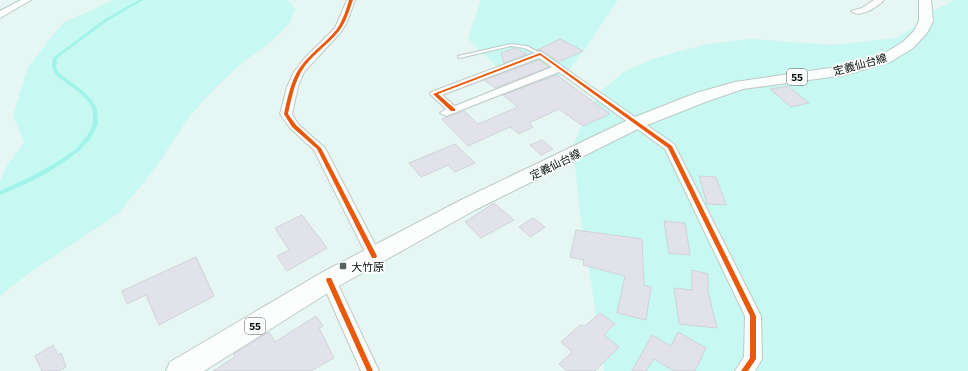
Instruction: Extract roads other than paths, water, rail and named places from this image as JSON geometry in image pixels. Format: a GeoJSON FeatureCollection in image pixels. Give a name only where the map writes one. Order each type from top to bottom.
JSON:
{"type":"FeatureCollection","features":[{"type":"Feature","properties":{"kind":"main road","name":"定義仙台線"},"geometry":{"type":"LineString","coordinates":[[181,371],[329,280],[468,205],[636,123],[702,97],[741,85],[845,70],[885,59],[908,45],[920,33],[926,22],[926,0]]}},
{"type":"Feature","properties":{"kind":"street"},"geometry":{"type":"LineString","coordinates":[[0,15],[27,0]]}},
{"type":"Feature","properties":{"kind":"street"},"geometry":{"type":"LineString","coordinates":[[351,0],[341,25],[308,60],[299,73],[290,95],[286,114],[294,126],[319,148],[374,256]]}},
{"type":"Feature","properties":{"kind":"street"},"geometry":{"type":"LineString","coordinates":[[855,11],[864,10],[880,0]]}},
{"type":"Feature","properties":{"kind":"street"},"geometry":{"type":"LineString","coordinates":[[560,68],[448,112],[435,94],[540,54],[560,68],[670,148],[753,316],[753,359],[744,371]]}},
{"type":"Feature","properties":{"kind":"street"},"geometry":{"type":"LineString","coordinates":[[329,280],[370,371]]}},
{"type":"Feature","properties":{"kind":"lane"},"geometry":{"type":"LineString","coordinates":[[460,57],[511,45],[525,47],[540,54]]}},
{"type":"Feature","properties":{"kind":"waterway"},"geometry":{"type":"LineString","coordinates":[[0,193],[45,172],[77,150],[89,137],[95,124],[95,110],[93,105],[82,92],[57,74],[54,67],[55,58],[106,20],[141,0]]}},
{"type":"Feature","properties":{"kind":"place","name":"大竹原"},"geometry":{"type":"Point","coordinates":[343,266]}}]}
